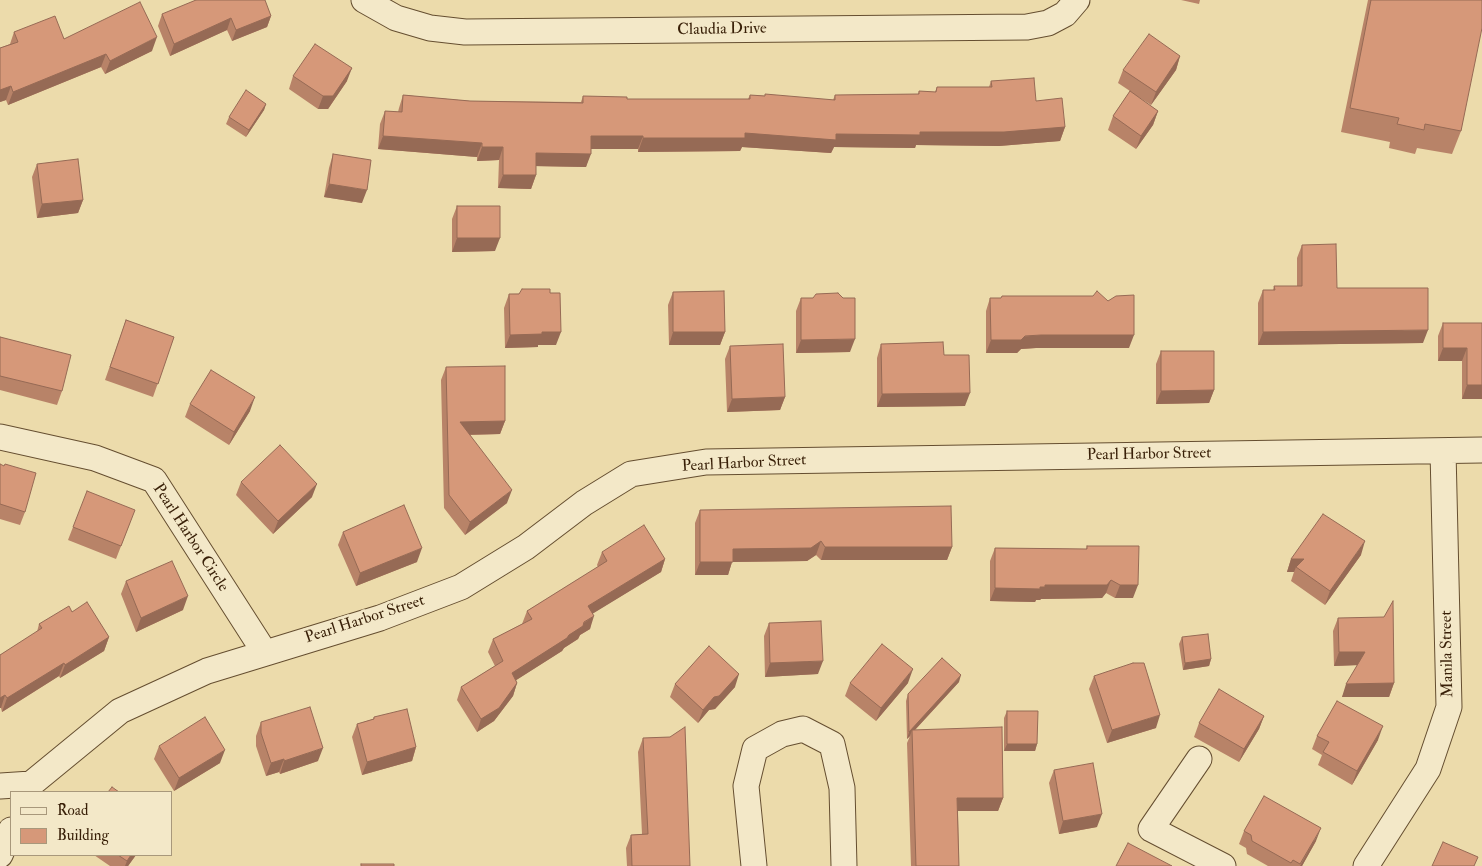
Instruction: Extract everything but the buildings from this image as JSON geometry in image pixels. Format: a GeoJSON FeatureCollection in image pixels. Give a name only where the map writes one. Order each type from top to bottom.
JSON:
{"type":"FeatureCollection","features":[{"type":"Feature","properties":{"kind":"street","name":"Claudia Drive"},"geometry":{"type":"LineString","coordinates":[[364,0],[396,18],[422,26],[475,32],[1026,27],[1048,23],[1065,14],[1077,0]]}},
{"type":"Feature","properties":{"kind":"street","name":"Pearl Harbor Circle"},"geometry":{"type":"LineString","coordinates":[[0,437],[95,458],[154,480],[265,653]]}},
{"type":"Feature","properties":{"kind":"street","name":"Pearl Harbor Street"},"geometry":{"type":"LineString","coordinates":[[0,786],[29,788],[120,711],[207,671],[380,618],[461,587],[526,546],[584,503],[631,474],[706,462],[1482,450]]}},
{"type":"Feature","properties":{"kind":"street","name":"Manila Street"},"geometry":{"type":"LineString","coordinates":[[1366,866],[1428,769],[1449,707],[1443,451]]}},
{"type":"Feature","properties":{"kind":"street"},"geometry":{"type":"LineString","coordinates":[[754,866],[746,786],[755,749],[782,734],[803,729],[832,744],[842,788],[844,866]]}},
{"type":"Feature","properties":{"kind":"street"},"geometry":{"type":"LineString","coordinates":[[1199,758],[1151,829],[1223,866]]}},
{"type":"Feature","properties":{"kind":"street"},"geometry":{"type":"LineString","coordinates":[[0,855],[10,832]]}}]}
